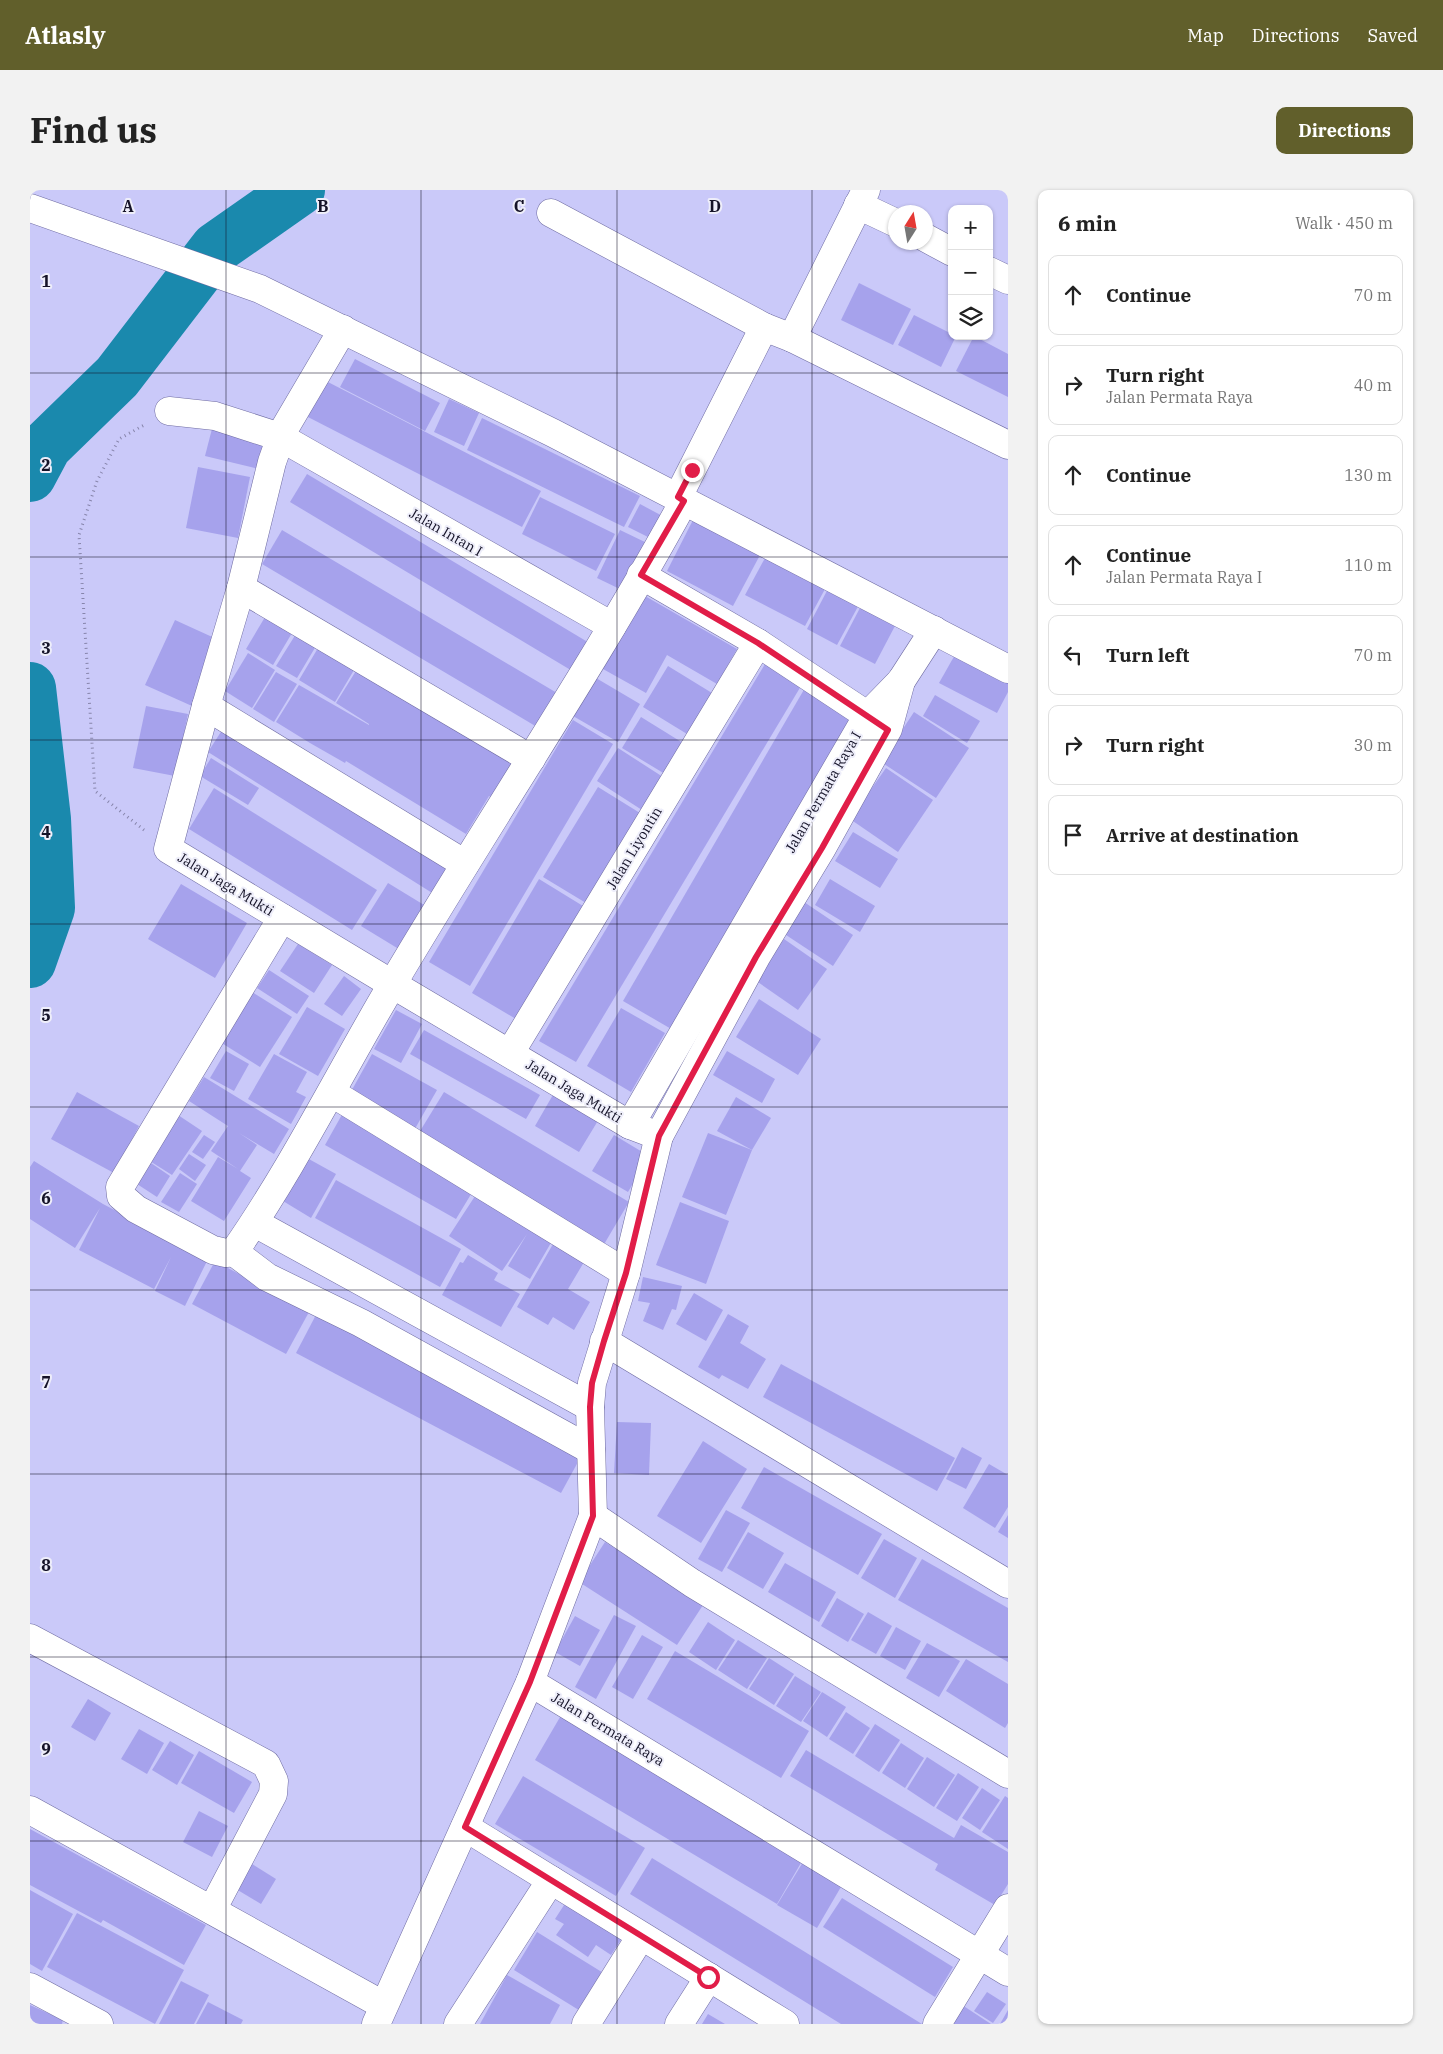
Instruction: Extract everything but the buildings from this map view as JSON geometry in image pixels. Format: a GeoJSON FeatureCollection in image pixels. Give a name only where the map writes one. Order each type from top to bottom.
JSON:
{"type":"FeatureCollection","features":[{"type":"Feature","properties":{"kind":"street"},"geometry":{"type":"LineString","coordinates":[[792,338],[862,197],[888,217]]}},
{"type":"Feature","properties":{"kind":"street"},"geometry":{"type":"LineString","coordinates":[[30,208],[260,288],[681,499],[1007,666]]}},
{"type":"Feature","properties":{"kind":"street"},"geometry":{"type":"LineString","coordinates":[[552,213],[764,327],[792,338],[1008,446]]}},
{"type":"Feature","properties":{"kind":"street"},"geometry":{"type":"LineString","coordinates":[[933,242],[948,250]]}},
{"type":"Feature","properties":{"kind":"street"},"geometry":{"type":"LineString","coordinates":[[993,272],[1008,280]]}},
{"type":"Feature","properties":{"kind":"street"},"geometry":{"type":"LineString","coordinates":[[282,918],[120,1187],[122,1196],[136,1210],[213,1250],[226,1254],[234,1252],[255,1223],[332,1093],[392,984],[612,626],[681,499],[764,327]]}},
{"type":"Feature","properties":{"kind":"street","name":"Jalan Jaga Mukti"},"geometry":{"type":"LineString","coordinates":[[343,329],[282,434],[272,462],[241,588],[206,706],[168,849],[630,1125],[659,1136]]}},
{"type":"Feature","properties":{"kind":"street","name":"Jalan Intan I"},"geometry":{"type":"LineString","coordinates":[[169,411],[214,416],[282,434],[612,626]]}},
{"type":"Feature","properties":{"kind":"street"},"geometry":{"type":"LineString","coordinates":[[641,575],[758,643],[878,722]]}},
{"type":"Feature","properties":{"kind":"street"},"geometry":{"type":"LineString","coordinates":[[241,588],[531,758]]}},
{"type":"Feature","properties":{"kind":"street","name":"Jalan Permata Raya I"},"geometry":{"type":"LineString","coordinates":[[630,1125],[934,630]]}},
{"type":"Feature","properties":{"kind":"street","name":"Jalan Liyontin"},"geometry":{"type":"LineString","coordinates":[[510,1053],[758,643]]}},
{"type":"Feature","properties":{"kind":"street"},"geometry":{"type":"LineString","coordinates":[[206,706],[465,864]]}},
{"type":"Feature","properties":{"kind":"street","name":"Jalan Permata Raya I"},"geometry":{"type":"LineString","coordinates":[[593,1516],[590,1407],[592,1383],[626,1273],[659,1136],[756,957],[822,848],[878,722]]}},
{"type":"Feature","properties":{"kind":"street"},"geometry":{"type":"LineString","coordinates":[[332,1093],[626,1273]]}},
{"type":"Feature","properties":{"kind":"street"},"geometry":{"type":"LineString","coordinates":[[255,1223],[590,1407]]}},
{"type":"Feature","properties":{"kind":"street"},"geometry":{"type":"LineString","coordinates":[[234,1252],[267,1277],[361,1323],[591,1450]]}},
{"type":"Feature","properties":{"kind":"street"},"geometry":{"type":"LineString","coordinates":[[604,1341],[1008,1584]]}},
{"type":"Feature","properties":{"kind":"street"},"geometry":{"type":"LineString","coordinates":[[30,1810],[212,1910],[379,2015],[530,1682],[593,1516],[692,1582],[1008,1774]]}},
{"type":"Feature","properties":{"kind":"street"},"geometry":{"type":"LineString","coordinates":[[30,1638],[266,1764],[274,1781],[273,1794],[212,1910]]}},
{"type":"Feature","properties":{"kind":"street","name":"Jalan Permata Raya"},"geometry":{"type":"LineString","coordinates":[[530,1682],[1008,1972]]}},
{"type":"Feature","properties":{"kind":"street"},"geometry":{"type":"LineString","coordinates":[[465,1827],[780,2023]]}},
{"type":"Feature","properties":{"kind":"street"},"geometry":{"type":"LineString","coordinates":[[458,2024],[550,1880]]}},
{"type":"Feature","properties":{"kind":"street"},"geometry":{"type":"LineString","coordinates":[[937,2024],[1008,1908]]}},
{"type":"Feature","properties":{"kind":"street"},"geometry":{"type":"LineString","coordinates":[[586,2024],[641,1936]]}},
{"type":"Feature","properties":{"kind":"street"},"geometry":{"type":"LineString","coordinates":[[679,2024],[708,1977]]}},
{"type":"Feature","properties":{"kind":"street"},"geometry":{"type":"LineString","coordinates":[[30,1987],[99,2024]]}},
{"type":"Feature","properties":{"kind":"path"},"geometry":{"type":"LineString","coordinates":[[168,849],[95,791],[79,535],[96,481],[119,439],[169,411]]}},
{"type":"Feature","properties":{"kind":"waterway"},"geometry":{"type":"LineString","coordinates":[[30,476],[46,446],[117,377],[216,248],[299,190]]}},
{"type":"Feature","properties":{"kind":"waterway"},"geometry":{"type":"LineString","coordinates":[[30,688],[45,819],[49,908],[30,962]]}},
{"type":"Feature","properties":{"kind":"route"},"geometry":{"type":"LineString","coordinates":[[692,470],[678,497],[684,501],[641,575],[758,643],[888,730],[822,848],[756,957],[659,1136],[626,1273],[592,1383],[590,1407],[593,1516],[530,1682],[465,1827],[708,1977]]}}]}
